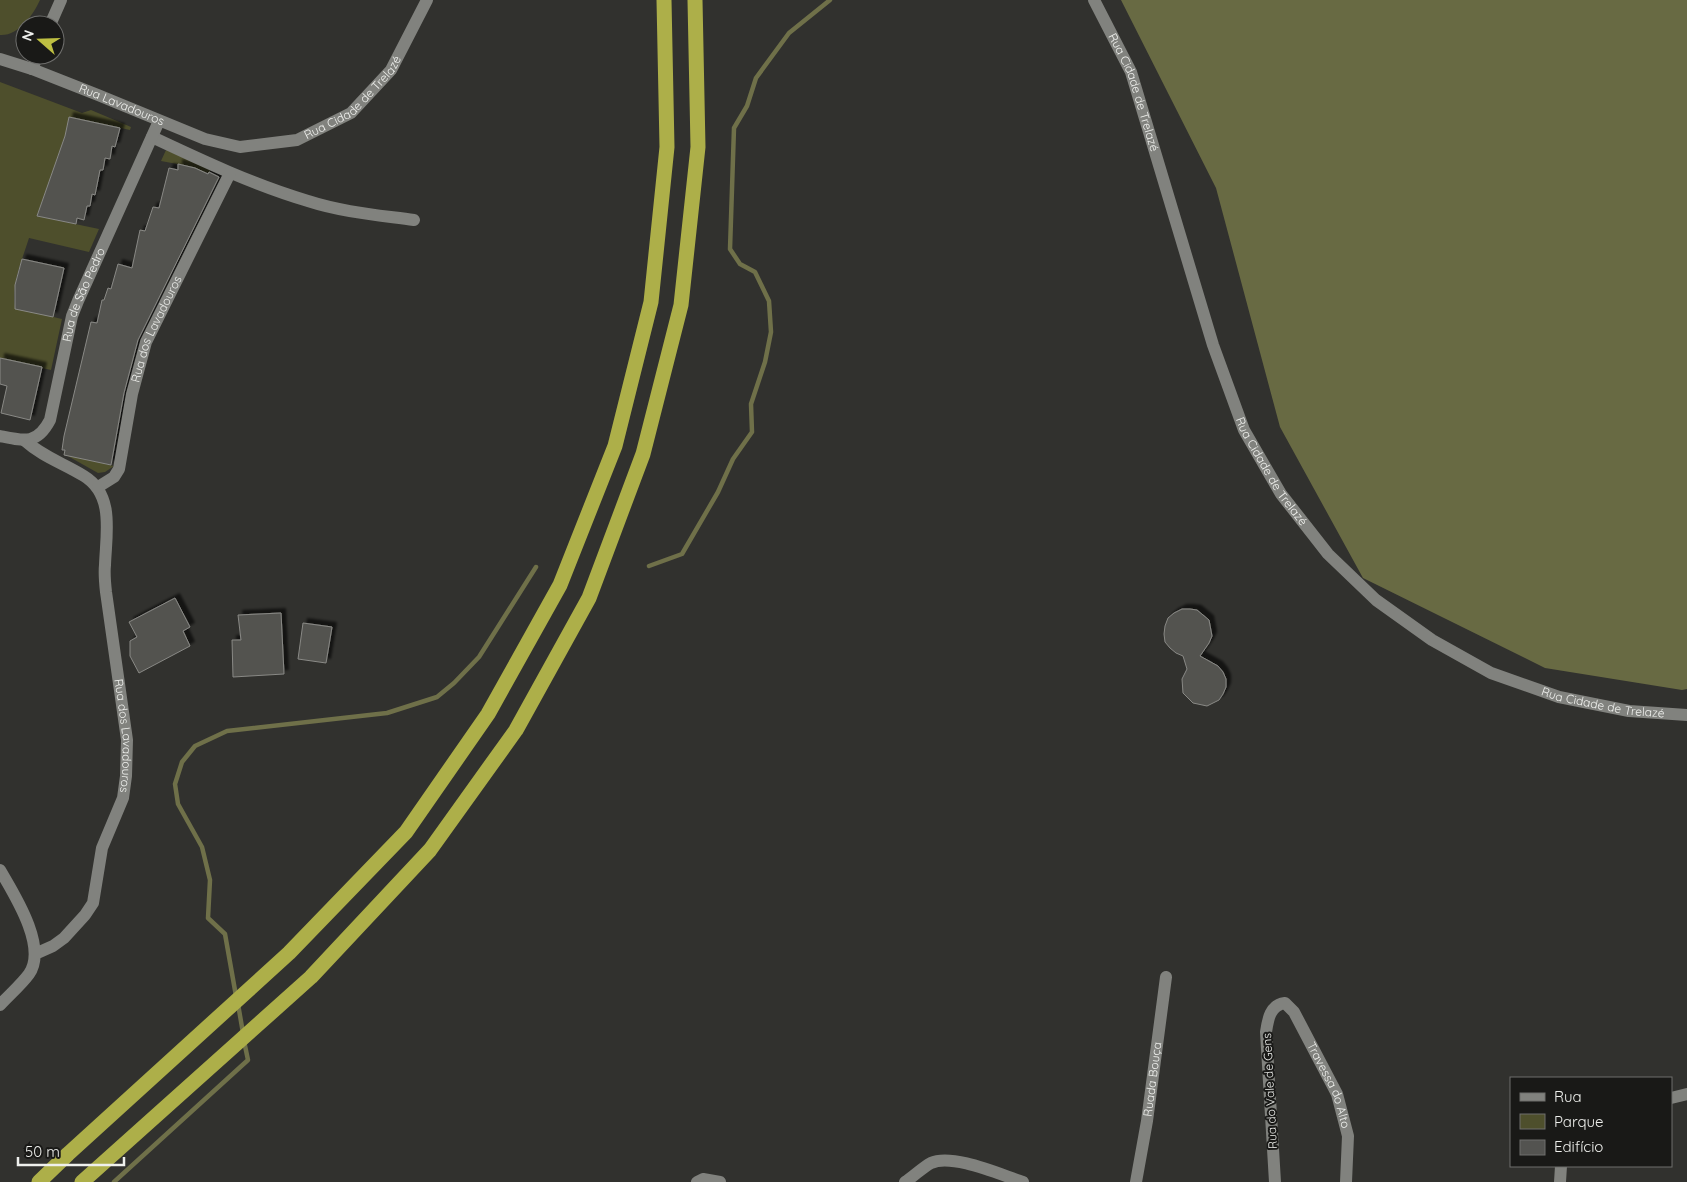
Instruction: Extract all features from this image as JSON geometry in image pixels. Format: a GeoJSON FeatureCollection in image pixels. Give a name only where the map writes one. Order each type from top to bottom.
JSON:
{"type":"FeatureCollection","features":[{"type":"Feature","properties":{"kind":"highway"},"geometry":{"type":"LineString","coordinates":[[39,1182],[288,953],[406,832],[488,714],[560,585],[615,446],[652,292],[667,148],[664,0]]}},
{"type":"Feature","properties":{"kind":"highway"},"geometry":{"type":"LineString","coordinates":[[82,1182],[311,976],[430,850],[516,730],[589,598],[643,454],[680,306],[698,147],[695,0]]}},
{"type":"Feature","properties":{"kind":"street"},"geometry":{"type":"LineString","coordinates":[[54,15],[61,0]]}},
{"type":"Feature","properties":{"kind":"street","name":"Rua Cidade de Trelazé"},"geometry":{"type":"LineString","coordinates":[[243,147],[297,140],[351,113],[391,70],[428,0]]}},
{"type":"Feature","properties":{"kind":"street","name":"Rua Cidade de Trelazé"},"geometry":{"type":"LineString","coordinates":[[1094,0],[1131,72],[1212,345],[1244,430],[1281,494],[1328,554],[1376,600],[1432,640],[1491,673],[1559,697],[1628,711],[1687,715]]}},
{"type":"Feature","properties":{"kind":"street","name":"Rua Lavadouros"},"geometry":{"type":"LineString","coordinates":[[0,59],[32,69],[205,139],[243,147]]}},
{"type":"Feature","properties":{"kind":"street"},"geometry":{"type":"LineString","coordinates":[[32,69],[34,65]]}},
{"type":"Feature","properties":{"kind":"street","name":"Rua de São Pedro"},"geometry":{"type":"LineString","coordinates":[[24,440],[36,438],[44,431],[50,420],[72,316],[159,121]]}},
{"type":"Feature","properties":{"kind":"street"},"geometry":{"type":"LineString","coordinates":[[152,137],[230,173],[309,202],[346,211],[414,220]]}},
{"type":"Feature","properties":{"kind":"street","name":"Rua dos Lavadouros"},"geometry":{"type":"LineString","coordinates":[[35,954],[53,946],[64,938],[93,903],[102,848],[122,798],[126,776],[128,740],[104,568],[107,519],[105,502],[98,487],[114,477],[119,469],[132,394],[146,342],[230,173]]}},
{"type":"Feature","properties":{"kind":"street"},"geometry":{"type":"LineString","coordinates":[[0,436],[24,440],[38,452],[86,477],[98,487]]}},
{"type":"Feature","properties":{"kind":"street"},"geometry":{"type":"LineString","coordinates":[[0,870],[24,914],[32,934],[35,954],[30,972],[0,1005]]}},
{"type":"Feature","properties":{"kind":"street","name":"Ruada Bouça"},"geometry":{"type":"LineString","coordinates":[[1136,1182],[1166,977]]}},
{"type":"Feature","properties":{"kind":"street","name":"Rua do Vale de Gens"},"geometry":{"type":"LineString","coordinates":[[1276,1182],[1266,1032],[1272,1009],[1278,1004]]}},
{"type":"Feature","properties":{"kind":"street","name":"Travessa do Alto"},"geometry":{"type":"LineString","coordinates":[[1278,1004],[1290,1007],[1294,1012],[1337,1094],[1348,1136],[1346,1182]]}},
{"type":"Feature","properties":{"kind":"street"},"geometry":{"type":"LineString","coordinates":[[1672,1098],[1687,1094]]}},
{"type":"Feature","properties":{"kind":"street"},"geometry":{"type":"LineString","coordinates":[[905,1182],[932,1163],[946,1160],[961,1162],[1023,1182]]}},
{"type":"Feature","properties":{"kind":"street"},"geometry":{"type":"LineString","coordinates":[[1560,1182],[1561,1167]]}},
{"type":"Feature","properties":{"kind":"street"},"geometry":{"type":"LineString","coordinates":[[697,1182],[703,1179],[720,1182]]}},
{"type":"Feature","properties":{"kind":"green space"},"geometry":{"type":"Polygon","coordinates":[[[0,0],[40,0],[31,15],[15,15],[15,31],[0,35],[0,0]]]}},
{"type":"Feature","properties":{"kind":"green space"},"geometry":{"type":"Polygon","coordinates":[[[1121,0],[1687,0],[1687,689],[1682,690],[1545,668],[1363,578],[1280,427],[1216,188],[1121,0]]]}},
{"type":"Feature","properties":{"kind":"green space"},"geometry":{"type":"Polygon","coordinates":[[[0,82],[82,113],[91,110],[131,127],[130,130],[69,117],[65,136],[37,216],[99,229],[89,252],[29,238],[23,255],[16,282],[15,308],[62,319],[51,370],[0,359],[0,82]]]}},
{"type":"Feature","properties":{"kind":"green space"},"geometry":{"type":"Polygon","coordinates":[[[166,150],[211,169],[209,173],[188,168],[188,166],[161,161],[166,150]]]}},
{"type":"Feature","properties":{"kind":"green space"},"geometry":{"type":"Polygon","coordinates":[[[66,455],[114,466],[105,472],[98,473],[66,455]]]}},
{"type":"Feature","properties":{"kind":"building"},"geometry":{"type":"Polygon","coordinates":[[[69,117],[120,128],[115,147],[112,146],[110,159],[105,158],[103,170],[100,170],[95,195],[92,194],[90,206],[87,206],[84,220],[77,218],[76,224],[37,216],[65,136],[69,117]]]}},
{"type":"Feature","properties":{"kind":"building"},"geometry":{"type":"Polygon","coordinates":[[[178,164],[195,168],[208,174],[209,172],[219,177],[138,340],[124,393],[111,465],[64,455],[65,450],[62,450],[64,436],[91,322],[97,323],[102,300],[104,300],[108,288],[111,289],[118,264],[132,268],[140,230],[145,231],[153,207],[159,208],[169,168],[178,170],[178,164]]]}},
{"type":"Feature","properties":{"kind":"building"},"geometry":{"type":"Polygon","coordinates":[[[22,259],[64,268],[53,317],[15,309],[15,285],[22,259]]]}},
{"type":"Feature","properties":{"kind":"building"},"geometry":{"type":"Polygon","coordinates":[[[0,358],[42,367],[30,420],[1,413],[7,386],[0,384],[0,358]]]}},
{"type":"Feature","properties":{"kind":"building"},"geometry":{"type":"Polygon","coordinates":[[[175,598],[190,627],[183,631],[190,646],[139,673],[130,656],[130,641],[137,637],[129,622],[175,598]]]}},
{"type":"Feature","properties":{"kind":"building"},"geometry":{"type":"Polygon","coordinates":[[[1182,609],[1197,610],[1209,620],[1212,636],[1200,656],[1218,666],[1226,679],[1226,687],[1219,700],[1207,706],[1193,703],[1183,693],[1182,679],[1187,669],[1183,656],[1176,653],[1165,642],[1165,626],[1168,618],[1182,609]]]}},
{"type":"Feature","properties":{"kind":"building"},"geometry":{"type":"Polygon","coordinates":[[[281,613],[284,674],[233,677],[232,640],[241,640],[238,615],[281,613]]]}},
{"type":"Feature","properties":{"kind":"building"},"geometry":{"type":"Polygon","coordinates":[[[303,623],[332,627],[326,663],[298,659],[303,623]]]}},
{"type":"Feature","properties":{"kind":"waterway"},"geometry":{"type":"LineString","coordinates":[[649,566],[682,554],[718,492],[733,459],[752,432],[751,404],[765,362],[771,332],[769,301],[755,272],[740,264],[730,249],[734,128],[747,106],[756,78],[789,33],[830,0]]}},
{"type":"Feature","properties":{"kind":"waterway"},"geometry":{"type":"LineString","coordinates":[[236,996],[225,934],[208,918],[210,880],[202,847],[178,804],[175,784],[182,762],[195,746],[227,731],[387,713],[437,697],[454,683],[479,657],[536,567]]}},
{"type":"Feature","properties":{"kind":"waterway"},"geometry":{"type":"LineString","coordinates":[[238,1004],[243,1033]]}},
{"type":"Feature","properties":{"kind":"waterway"},"geometry":{"type":"LineString","coordinates":[[114,1182],[248,1060],[244,1041]]}}]}
